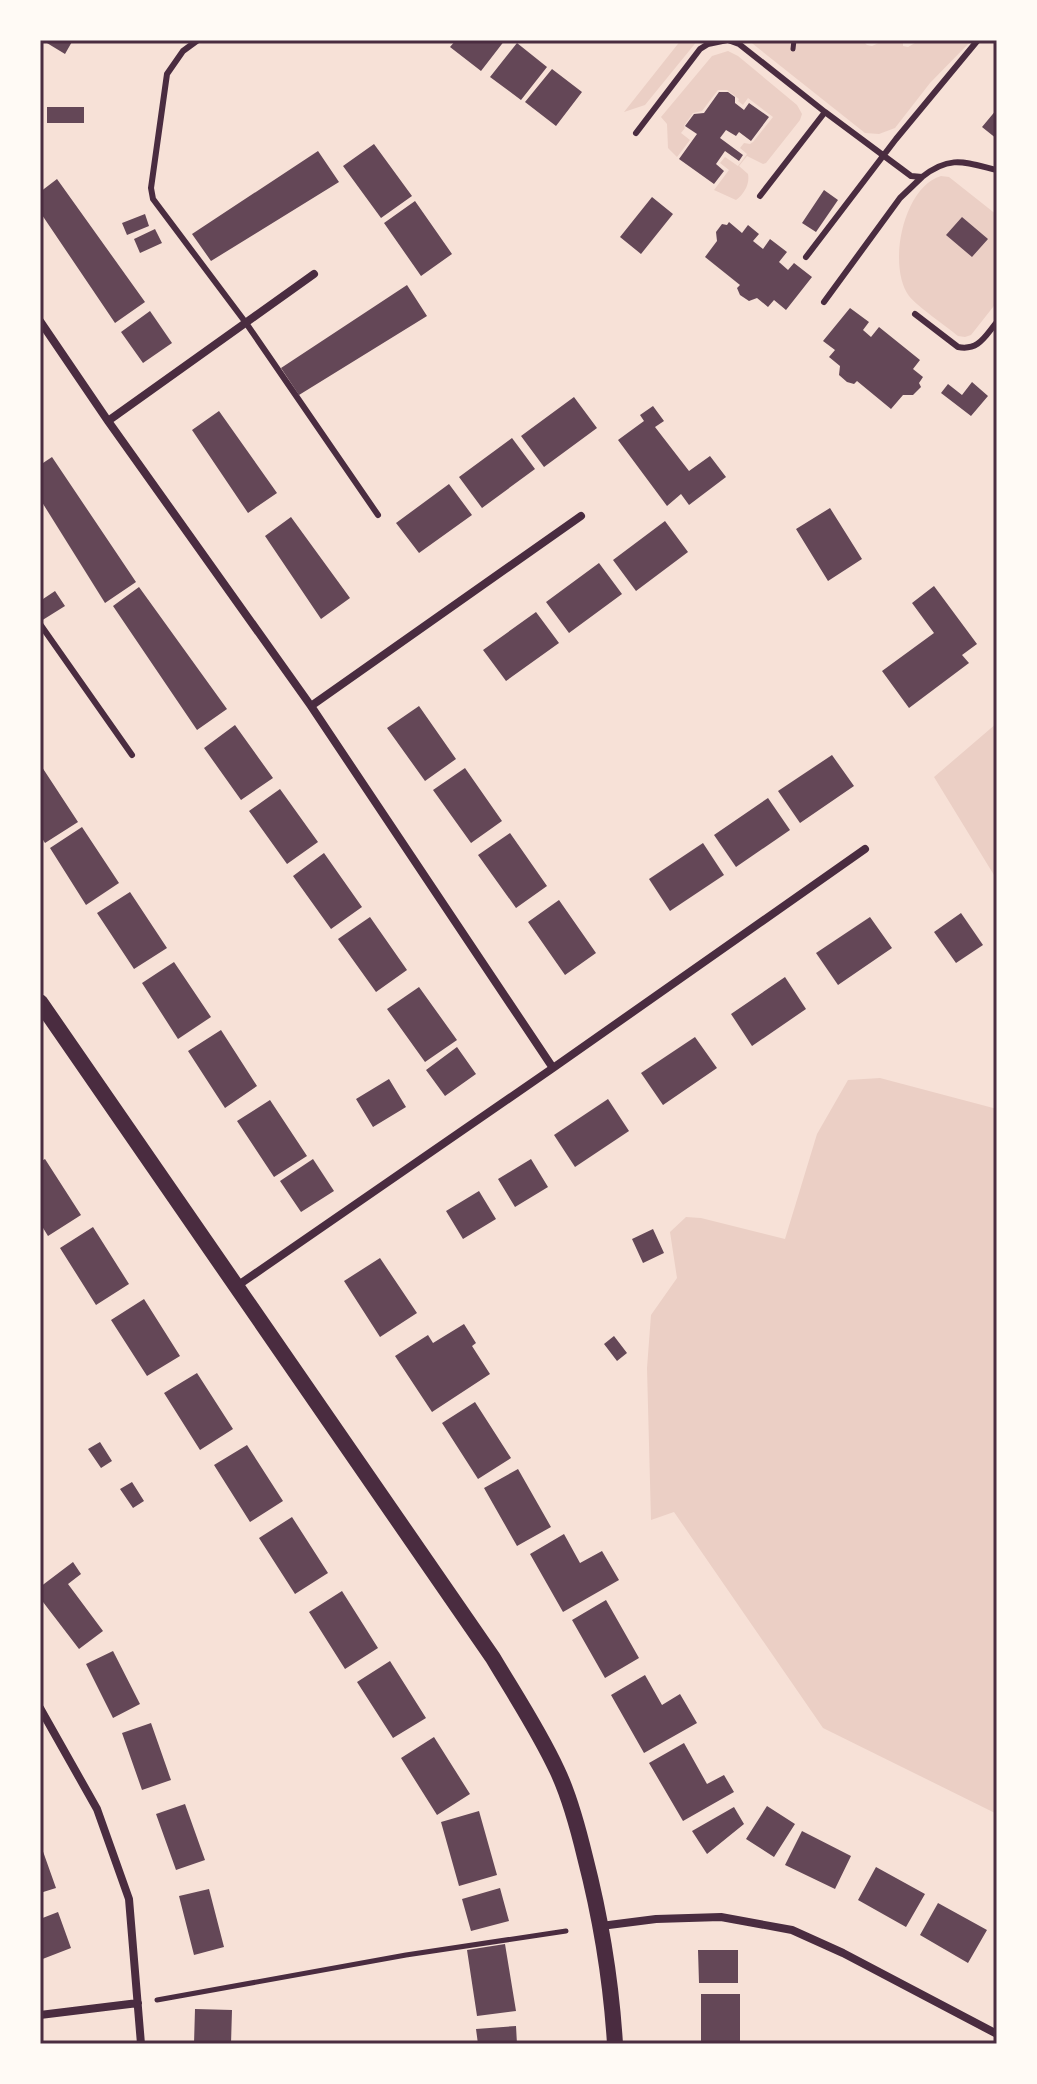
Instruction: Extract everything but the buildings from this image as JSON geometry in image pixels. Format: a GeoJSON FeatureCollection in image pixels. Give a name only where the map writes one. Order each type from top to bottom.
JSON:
{"type":"FeatureCollection","features":[{"type":"Feature","properties":{"kind":"main road"},"geometry":{"type":"LineString","coordinates":[[40,1002],[493,1658],[530,1718],[558,1772],[577,1827],[601,1926],[615,2044]]}},
{"type":"Feature","properties":{"kind":"street"},"geometry":{"type":"LineString","coordinates":[[108,421],[314,274]]}},
{"type":"Feature","properties":{"kind":"street"},"geometry":{"type":"LineString","coordinates":[[40,321],[311,706],[553,1068]]}},
{"type":"Feature","properties":{"kind":"street"},"geometry":{"type":"LineString","coordinates":[[311,706],[581,516]]}},
{"type":"Feature","properties":{"kind":"street"},"geometry":{"type":"LineString","coordinates":[[237,1286],[865,849]]}},
{"type":"Feature","properties":{"kind":"street"},"geometry":{"type":"LineString","coordinates":[[40,1708],[97,1809],[129,1899],[141,2044]]}},
{"type":"Feature","properties":{"kind":"street"},"geometry":{"type":"LineString","coordinates":[[601,1926],[656,1919],[721,1917],[792,1930],[843,1953],[997,2034]]}},
{"type":"Feature","properties":{"kind":"street"},"geometry":{"type":"LineString","coordinates":[[40,2015],[138,2003]]}},
{"type":"Feature","properties":{"kind":"lane"},"geometry":{"type":"LineString","coordinates":[[198,40],[183,51],[167,74],[151,188],[153,199],[246,323],[378,515]]}},
{"type":"Feature","properties":{"kind":"lane"},"geometry":{"type":"LineString","coordinates":[[636,133],[700,49],[727,40],[739,44],[911,176],[922,177]]}},
{"type":"Feature","properties":{"kind":"lane"},"geometry":{"type":"LineString","coordinates":[[806,257],[978,40]]}},
{"type":"Feature","properties":{"kind":"lane"},"geometry":{"type":"LineString","coordinates":[[760,196],[825,112]]}},
{"type":"Feature","properties":{"kind":"lane"},"geometry":{"type":"LineString","coordinates":[[824,302],[900,198],[939,164],[953,162],[997,170]]}},
{"type":"Feature","properties":{"kind":"lane"},"geometry":{"type":"LineString","coordinates":[[915,314],[965,349],[973,348],[997,322]]}},
{"type":"Feature","properties":{"kind":"lane"},"geometry":{"type":"LineString","coordinates":[[40,624],[132,755]]}},
{"type":"Feature","properties":{"kind":"path"},"geometry":{"type":"LineString","coordinates":[[793,49],[794,40]]}},
{"type":"Feature","properties":{"kind":"path"},"geometry":{"type":"LineString","coordinates":[[157,2000],[406,1955],[566,1931]]}},
{"type":"Feature","properties":{"kind":"shaded area"},"geometry":{"type":"Polygon","coordinates":[[[681,40],[698,40],[645,105],[624,112],[681,40]]]}},
{"type":"Feature","properties":{"kind":"shaded area"},"geometry":{"type":"Polygon","coordinates":[[[748,40],[862,40],[872,46],[885,40],[903,40],[903,46],[908,47],[920,40],[972,40],[930,83],[895,128],[879,134],[865,133],[748,40]]]}},
{"type":"Feature","properties":{"kind":"shaded area"},"geometry":{"type":"Polygon","coordinates":[[[728,51],[797,105],[802,114],[766,163],[747,156],[739,166],[748,174],[748,181],[744,192],[736,200],[714,190],[729,170],[720,163],[725,157],[738,166],[747,154],[740,148],[744,143],[753,142],[773,117],[748,98],[743,105],[727,90],[718,90],[702,111],[693,113],[684,126],[681,133],[690,140],[677,157],[668,148],[667,124],[661,117],[712,56],[728,51]]]}},
{"type":"Feature","properties":{"kind":"shaded area"},"geometry":{"type":"Polygon","coordinates":[[[941,176],[949,177],[997,215],[997,302],[971,335],[965,337],[958,336],[909,296],[902,283],[899,266],[902,229],[908,211],[928,183],[941,176]]]}},
{"type":"Feature","properties":{"kind":"shaded area"},"geometry":{"type":"Polygon","coordinates":[[[997,723],[997,880],[934,777],[997,723]]]}},
{"type":"Feature","properties":{"kind":"shaded area"},"geometry":{"type":"Polygon","coordinates":[[[880,1078],[997,1109],[997,1814],[823,1728],[674,1512],[651,1520],[647,1368],[651,1315],[677,1278],[670,1232],[686,1217],[785,1239],[817,1134],[848,1080],[880,1078]]]}}]}
